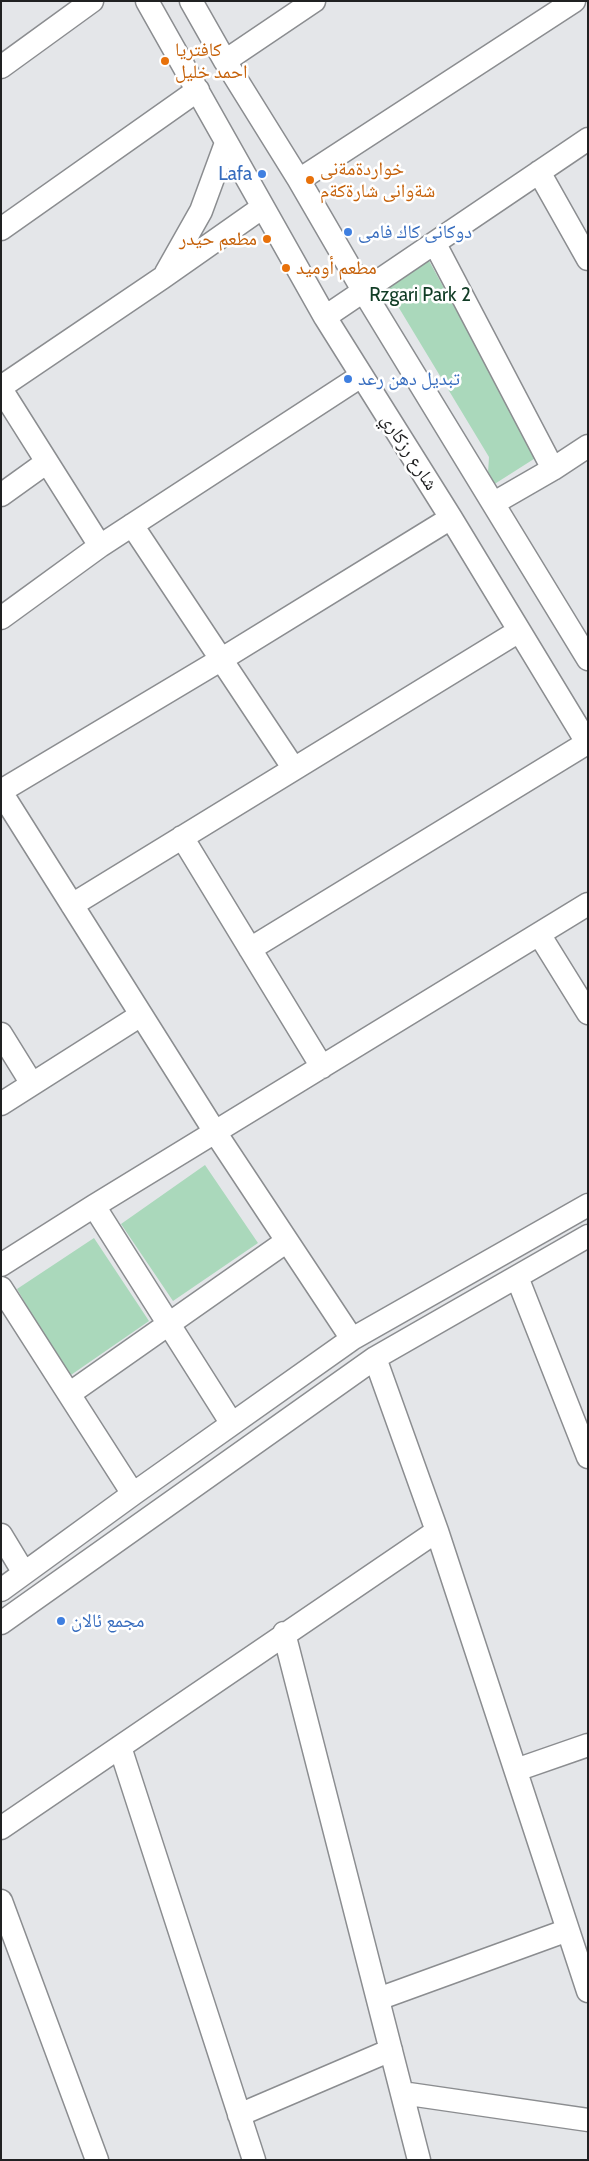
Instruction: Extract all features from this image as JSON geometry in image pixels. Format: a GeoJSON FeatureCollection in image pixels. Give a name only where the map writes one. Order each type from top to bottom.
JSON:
{"type":"FeatureCollection","features":[{"type":"Feature","properties":{"kind":"street"},"geometry":{"type":"LineString","coordinates":[[1,67],[92,1]]}},
{"type":"Feature","properties":{"kind":"street","name":"شارع رزكاري"},"geometry":{"type":"LineString","coordinates":[[147,1],[325,317],[452,518],[587,743]]}},
{"type":"Feature","properties":{"kind":"street"},"geometry":{"type":"LineString","coordinates":[[192,1],[225,61],[299,180],[364,292],[588,659]]}},
{"type":"Feature","properties":{"kind":"street"},"geometry":{"type":"LineString","coordinates":[[225,61],[314,1]]}},
{"type":"Feature","properties":{"kind":"street"},"geometry":{"type":"LineString","coordinates":[[299,180],[574,1]]}},
{"type":"Feature","properties":{"kind":"street"},"geometry":{"type":"LineString","coordinates":[[1,228],[198,90]]}},
{"type":"Feature","properties":{"kind":"street"},"geometry":{"type":"LineString","coordinates":[[325,317],[588,139]]}},
{"type":"Feature","properties":{"kind":"street"},"geometry":{"type":"LineString","coordinates":[[162,278],[201,211],[226,143]]}},
{"type":"Feature","properties":{"kind":"street"},"geometry":{"type":"LineString","coordinates":[[539,172],[588,259]]}},
{"type":"Feature","properties":{"kind":"street"},"geometry":{"type":"LineString","coordinates":[[100,546],[1,388],[263,207]]}},
{"type":"Feature","properties":{"kind":"street"},"geometry":{"type":"LineString","coordinates":[[435,244],[553,469]]}},
{"type":"Feature","properties":{"kind":"street"},"geometry":{"type":"LineString","coordinates":[[1,618],[100,546],[361,376]]}},
{"type":"Feature","properties":{"kind":"street"},"geometry":{"type":"LineString","coordinates":[[494,503],[553,469],[588,446]]}},
{"type":"Feature","properties":{"kind":"street"},"geometry":{"type":"LineString","coordinates":[[1,495],[46,462]]}},
{"type":"Feature","properties":{"kind":"street"},"geometry":{"type":"LineString","coordinates":[[352,1339],[215,1132],[1,792],[452,518]]}},
{"type":"Feature","properties":{"kind":"street"},"geometry":{"type":"LineString","coordinates":[[132,525],[294,769]]}},
{"type":"Feature","properties":{"kind":"street"},"geometry":{"type":"LineString","coordinates":[[72,905],[519,631]]}},
{"type":"Feature","properties":{"kind":"street"},"geometry":{"type":"LineString","coordinates":[[250,949],[587,743]]}},
{"type":"Feature","properties":{"kind":"street"},"geometry":{"type":"LineString","coordinates":[[182,837],[322,1067]]}},
{"type":"Feature","properties":{"kind":"street"},"geometry":{"type":"LineString","coordinates":[[1,1265],[94,1206],[588,904]]}},
{"type":"Feature","properties":{"kind":"street"},"geometry":{"type":"LineString","coordinates":[[540,934],[588,1013]]}},
{"type":"Feature","properties":{"kind":"street"},"geometry":{"type":"LineString","coordinates":[[1,1104],[141,1014]]}},
{"type":"Feature","properties":{"kind":"street"},"geometry":{"type":"LineString","coordinates":[[1,1034],[32,1084]]}},
{"type":"Feature","properties":{"kind":"street"},"geometry":{"type":"LineString","coordinates":[[1,1590],[352,1339],[588,1205]]}},
{"type":"Feature","properties":{"kind":"street"},"geometry":{"type":"LineString","coordinates":[[94,1206],[232,1424]]}},
{"type":"Feature","properties":{"kind":"street"},"geometry":{"type":"LineString","coordinates":[[1,1623],[375,1358],[588,1236]]}},
{"type":"Feature","properties":{"kind":"street"},"geometry":{"type":"LineString","coordinates":[[69,1394],[287,1241]]}},
{"type":"Feature","properties":{"kind":"street"},"geometry":{"type":"LineString","coordinates":[[517,1276],[586,1446]]}},
{"type":"Feature","properties":{"kind":"street"},"geometry":{"type":"LineString","coordinates":[[1,1288],[133,1494]]}},
{"type":"Feature","properties":{"kind":"street"},"geometry":{"type":"LineString","coordinates":[[435,1291],[448,1316]]}},
{"type":"Feature","properties":{"kind":"street"},"geometry":{"type":"LineString","coordinates":[[375,1358],[437,1530],[588,1991]]}},
{"type":"Feature","properties":{"kind":"street"},"geometry":{"type":"LineString","coordinates":[[1,1828],[437,1530]]}},
{"type":"Feature","properties":{"kind":"street"},"geometry":{"type":"LineString","coordinates":[[1,1535],[24,1573]]}},
{"type":"Feature","properties":{"kind":"street"},"geometry":{"type":"LineString","coordinates":[[284,1633],[419,2160]]}},
{"type":"Feature","properties":{"kind":"street"},"geometry":{"type":"LineString","coordinates":[[516,1770],[588,1745]]}},
{"type":"Feature","properties":{"kind":"street"},"geometry":{"type":"LineString","coordinates":[[120,1747],[254,2160]]}},
{"type":"Feature","properties":{"kind":"street"},"geometry":{"type":"LineString","coordinates":[[1,1901],[97,2160]]}},
{"type":"Feature","properties":{"kind":"street"},"geometry":{"type":"LineString","coordinates":[[378,1999],[568,1930]]}},
{"type":"Feature","properties":{"kind":"street"},"geometry":{"type":"LineString","coordinates":[[239,2115],[391,2050]]}},
{"type":"Feature","properties":{"kind":"street"},"geometry":{"type":"LineString","coordinates":[[402,2093],[588,2120]]}},
{"type":"Feature","properties":{"kind":"green space","name":"Rzgari Park 2"},"geometry":{"type":"Polygon","coordinates":[[[428,259],[537,457],[493,485],[488,473],[489,457],[399,308],[385,302],[378,292],[428,259]]]}},
{"type":"Feature","properties":{"kind":"green space"},"geometry":{"type":"Polygon","coordinates":[[[205,1165],[258,1243],[173,1301],[121,1224],[205,1165]]]}},
{"type":"Feature","properties":{"kind":"green space"},"geometry":{"type":"Polygon","coordinates":[[[94,1238],[149,1321],[68,1377],[17,1289],[94,1238]]]}},
{"type":"Feature","properties":{"kind":"place","name":"كافتريا احمد خليل"},"geometry":{"type":"Point","coordinates":[165,61]}},
{"type":"Feature","properties":{"kind":"place","name":"Lafa"},"geometry":{"type":"Point","coordinates":[262,174]}},
{"type":"Feature","properties":{"kind":"place","name":"خواردةمةنى شةوانى شارةكةم"},"geometry":{"type":"Point","coordinates":[310,180]}},
{"type":"Feature","properties":{"kind":"place","name":"دوكانى كاك فامى"},"geometry":{"type":"Point","coordinates":[348,232]}},
{"type":"Feature","properties":{"kind":"place","name":"مطعم حيدر"},"geometry":{"type":"Point","coordinates":[267,239]}},
{"type":"Feature","properties":{"kind":"place","name":"مطعم أوميد"},"geometry":{"type":"Point","coordinates":[286,268]}},
{"type":"Feature","properties":{"kind":"place","name":"تبديل دهن رعد"},"geometry":{"type":"Point","coordinates":[348,379]}},
{"type":"Feature","properties":{"kind":"place","name":"مجمع ئالان"},"geometry":{"type":"Point","coordinates":[61,1621]}}]}
